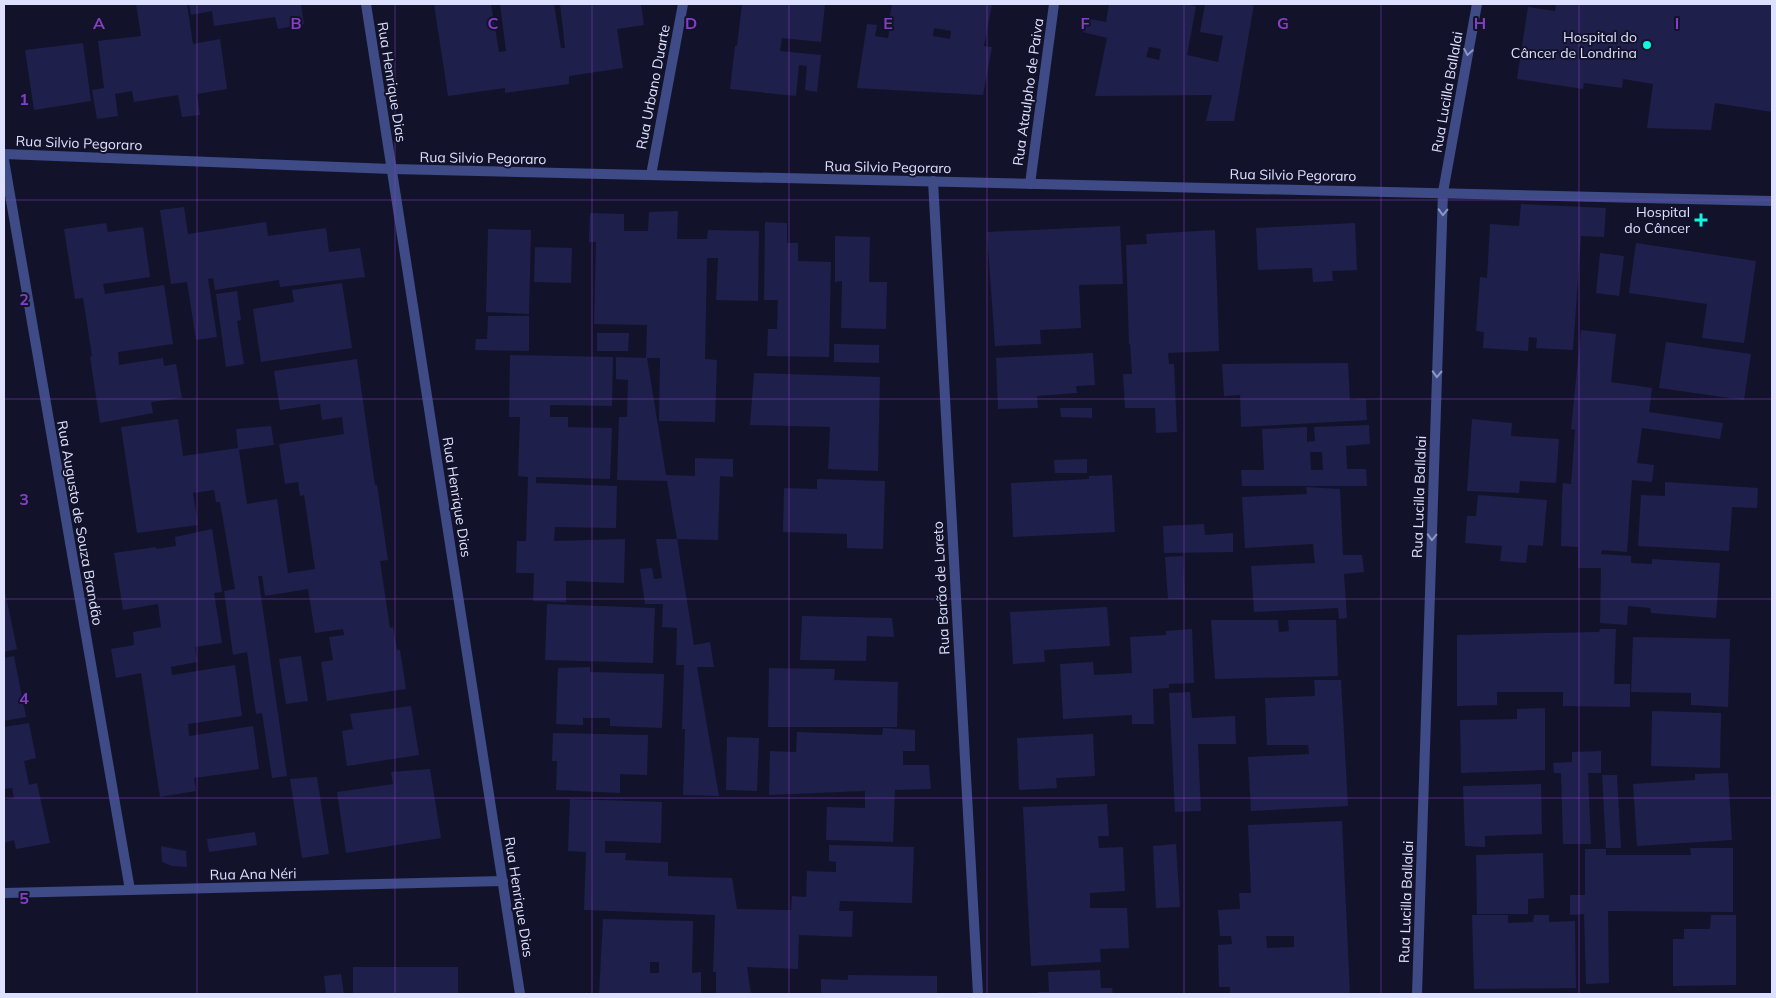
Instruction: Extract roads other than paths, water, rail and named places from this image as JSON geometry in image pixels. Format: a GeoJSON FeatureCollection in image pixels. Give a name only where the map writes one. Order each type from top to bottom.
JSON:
{"type":"FeatureCollection","features":[{"type":"Feature","properties":{"kind":"street","name":"Rua Henrique Dias"},"geometry":{"type":"LineString","coordinates":[[366,4],[520,994]]}},
{"type":"Feature","properties":{"kind":"street","name":"Rua Urbano Duarte"},"geometry":{"type":"LineString","coordinates":[[651,175],[683,4]]}},
{"type":"Feature","properties":{"kind":"street","name":"Rua Ataulpho de Paiva"},"geometry":{"type":"LineString","coordinates":[[1030,184],[1054,4]]}},
{"type":"Feature","properties":{"kind":"street","name":"Rua Lucilla Ballalai"},"geometry":{"type":"LineString","coordinates":[[1417,994],[1443,192],[1477,4]]}},
{"type":"Feature","properties":{"kind":"street","name":"Rua Silvio Pegoraro"},"geometry":{"type":"LineString","coordinates":[[4,154],[392,169],[1772,201]]}},
{"type":"Feature","properties":{"kind":"street","name":"Rua Augusto de Souza Brandão"},"geometry":{"type":"LineString","coordinates":[[4,160],[130,890]]}},
{"type":"Feature","properties":{"kind":"street","name":"Rua Barão de Loreto"},"geometry":{"type":"LineString","coordinates":[[933,181],[978,994]]}},
{"type":"Feature","properties":{"kind":"street","name":"Rua Ana Néri"},"geometry":{"type":"LineString","coordinates":[[4,893],[503,881]]}},
{"type":"Feature","properties":{"kind":"place","name":"Hospital do Câncer de Londrina"},"geometry":{"type":"Point","coordinates":[1647,45]}},
{"type":"Feature","properties":{"kind":"place","name":"Hospital do Câncer"},"geometry":{"type":"Point","coordinates":[1701,220]}}]}
